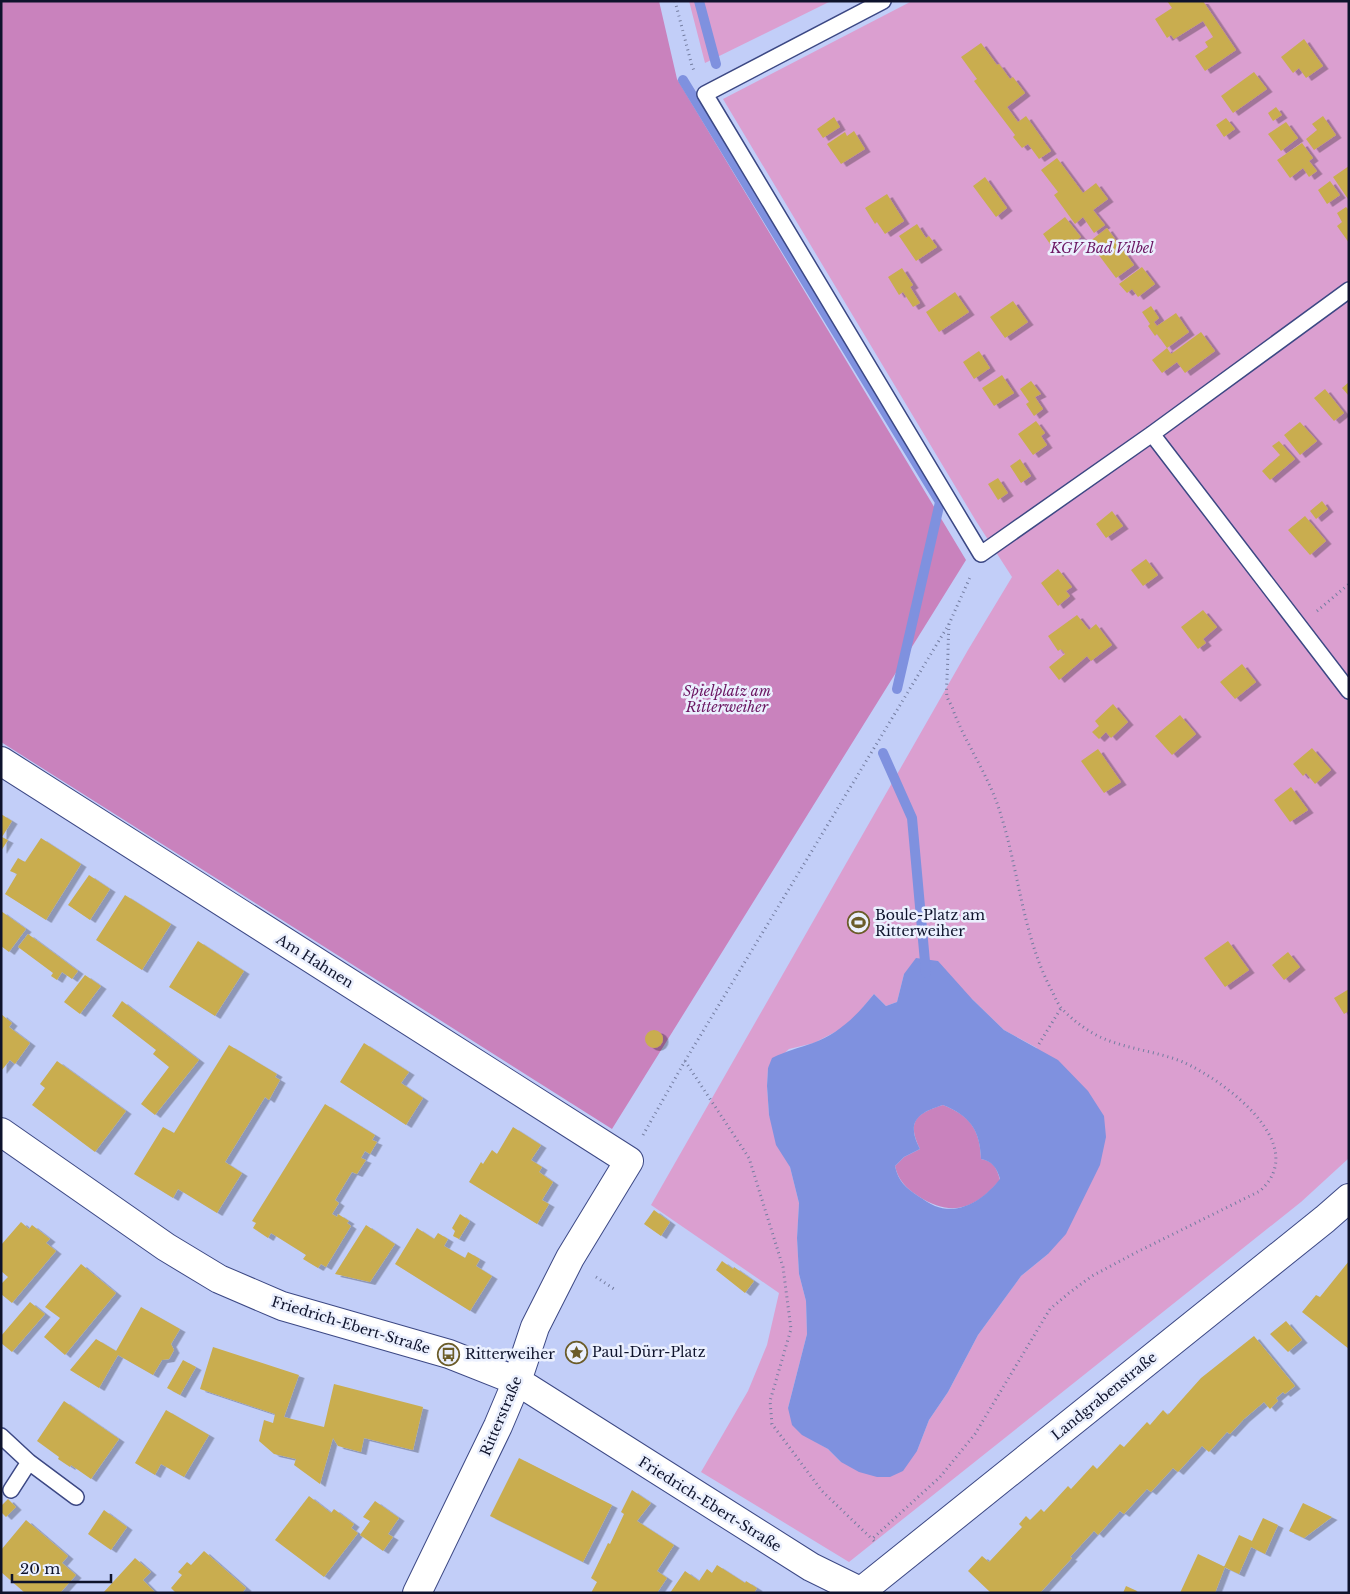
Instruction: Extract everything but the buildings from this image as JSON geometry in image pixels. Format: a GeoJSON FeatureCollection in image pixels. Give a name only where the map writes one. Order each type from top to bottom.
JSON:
{"type":"FeatureCollection","features":[{"type":"Feature","properties":{"kind":"street","name":"Am Hahnen"},"geometry":{"type":"LineString","coordinates":[[1,761],[629,1161]]}},
{"type":"Feature","properties":{"kind":"street","name":"Friedrich-Ebert-Straße"},"geometry":{"type":"LineString","coordinates":[[1,1132],[192,1264],[226,1282],[282,1306],[449,1354],[517,1381],[811,1567],[861,1592]]}},
{"type":"Feature","properties":{"kind":"street","name":"Ritterstraße"},"geometry":{"type":"LineString","coordinates":[[417,1593],[498,1426],[517,1381],[535,1327],[570,1258],[629,1161]]}},
{"type":"Feature","properties":{"kind":"street","name":"Landgrabenstraße"},"geometry":{"type":"LineString","coordinates":[[861,1592],[1349,1198]]}},
{"type":"Feature","properties":{"kind":"lane"},"geometry":{"type":"LineString","coordinates":[[883,1],[705,94],[981,554],[1152,434],[1349,290]]}},
{"type":"Feature","properties":{"kind":"lane"},"geometry":{"type":"LineString","coordinates":[[1152,434],[1349,691]]}},
{"type":"Feature","properties":{"kind":"lane"},"geometry":{"type":"LineString","coordinates":[[1,1436],[29,1462],[76,1497]]}},
{"type":"Feature","properties":{"kind":"lane"},"geometry":{"type":"LineString","coordinates":[[11,1490],[29,1462]]}},
{"type":"Feature","properties":{"kind":"path"},"geometry":{"type":"LineString","coordinates":[[675,1],[692,66],[705,94]]}},
{"type":"Feature","properties":{"kind":"path"},"geometry":{"type":"LineString","coordinates":[[629,1161],[685,1061],[949,624],[981,554]]}},
{"type":"Feature","properties":{"kind":"path"},"geometry":{"type":"LineString","coordinates":[[1299,626],[1349,584]]}},
{"type":"Feature","properties":{"kind":"path"},"geometry":{"type":"LineString","coordinates":[[872,1539],[940,1477],[975,1434],[1050,1309],[1092,1276],[1260,1191],[1269,1183],[1275,1169],[1277,1156],[1274,1144],[1267,1130],[1243,1103],[1214,1079],[1183,1062],[1153,1052],[1118,1044],[1099,1036],[1080,1026],[1061,1008],[1046,981],[1033,946],[999,808],[947,696],[949,624]]}},
{"type":"Feature","properties":{"kind":"path"},"geometry":{"type":"LineString","coordinates":[[1039,1044],[1061,1008]]}},
{"type":"Feature","properties":{"kind":"path"},"geometry":{"type":"LineString","coordinates":[[685,1061],[749,1158],[783,1267],[791,1329],[770,1401],[772,1424],[822,1491],[872,1539],[894,1565]]}},
{"type":"Feature","properties":{"kind":"green space","name":"Spielplatz am Ritterweiher"},"geometry":{"type":"Polygon","coordinates":[[[1,1],[659,1],[677,79],[966,560],[612,1129],[1,742],[1,1]]]}},
{"type":"Feature","properties":{"kind":"green space"},"geometry":{"type":"Polygon","coordinates":[[[689,1],[831,1],[705,63],[689,1]]]}},
{"type":"Feature","properties":{"kind":"green space","name":"KGV Bad Vilbel"},"geometry":{"type":"Polygon","coordinates":[[[912,1],[1349,1],[1349,1158],[1301,1202],[849,1562],[701,1472],[748,1391],[767,1345],[779,1293],[651,1205],[968,650],[1012,577],[976,521],[723,99],[912,1]],[[904,974],[897,1002],[886,1006],[874,994],[856,1016],[839,1030],[814,1043],[789,1049],[768,1068],[769,1115],[790,1167],[799,1203],[797,1238],[799,1274],[806,1301],[807,1334],[788,1408],[816,1442],[828,1449],[841,1462],[917,1451],[929,1420],[948,1392],[978,1335],[1021,1276],[1048,1254],[1037,1048],[1004,1030],[972,999],[904,974]]]}},
{"type":"Feature","properties":{"kind":"green space"},"geometry":{"type":"Polygon","coordinates":[[[943,1105],[960,1114],[972,1125],[978,1139],[981,1159],[989,1161],[994,1166],[1000,1180],[981,1198],[972,1204],[962,1207],[942,1207],[918,1196],[903,1183],[895,1166],[904,1157],[920,1149],[914,1131],[916,1120],[926,1111],[943,1105]]]}},
{"type":"Feature","properties":{"kind":"water"},"geometry":{"type":"Polygon","coordinates":[[[916,958],[938,961],[972,999],[1004,1030],[1058,1060],[1088,1091],[1104,1116],[1106,1137],[1100,1165],[1066,1234],[1048,1254],[1021,1276],[978,1335],[948,1392],[929,1420],[917,1451],[903,1471],[890,1477],[877,1477],[859,1472],[841,1462],[828,1449],[802,1435],[792,1425],[788,1408],[807,1334],[806,1301],[799,1274],[797,1238],[799,1203],[790,1167],[776,1145],[769,1115],[767,1086],[768,1068],[772,1058],[823,1039],[840,1029],[874,994],[886,1006],[897,1002],[904,974],[916,958]],[[943,1105],[926,1111],[916,1120],[914,1132],[920,1149],[904,1157],[895,1166],[903,1184],[918,1196],[935,1206],[954,1209],[980,1199],[1000,1179],[994,1166],[988,1161],[981,1159],[976,1132],[972,1125],[967,1119],[943,1105]]]}},
{"type":"Feature","properties":{"kind":"waterway"},"geometry":{"type":"LineString","coordinates":[[699,1],[716,64]]}},
{"type":"Feature","properties":{"kind":"waterway"},"geometry":{"type":"LineString","coordinates":[[683,80],[940,502],[897,689]]}},
{"type":"Feature","properties":{"kind":"waterway"},"geometry":{"type":"LineString","coordinates":[[883,753],[912,818],[926,973]]}},
{"type":"Feature","properties":{"kind":"place","name":"Boule-Platz am Ritterweiher"},"geometry":{"type":"Point","coordinates":[859,923]}},
{"type":"Feature","properties":{"kind":"place","name":"Paul-Dürr-Platz"},"geometry":{"type":"Point","coordinates":[576,1352]}},
{"type":"Feature","properties":{"kind":"place","name":"Ritterweiher"},"geometry":{"type":"Point","coordinates":[449,1354]}}]}
